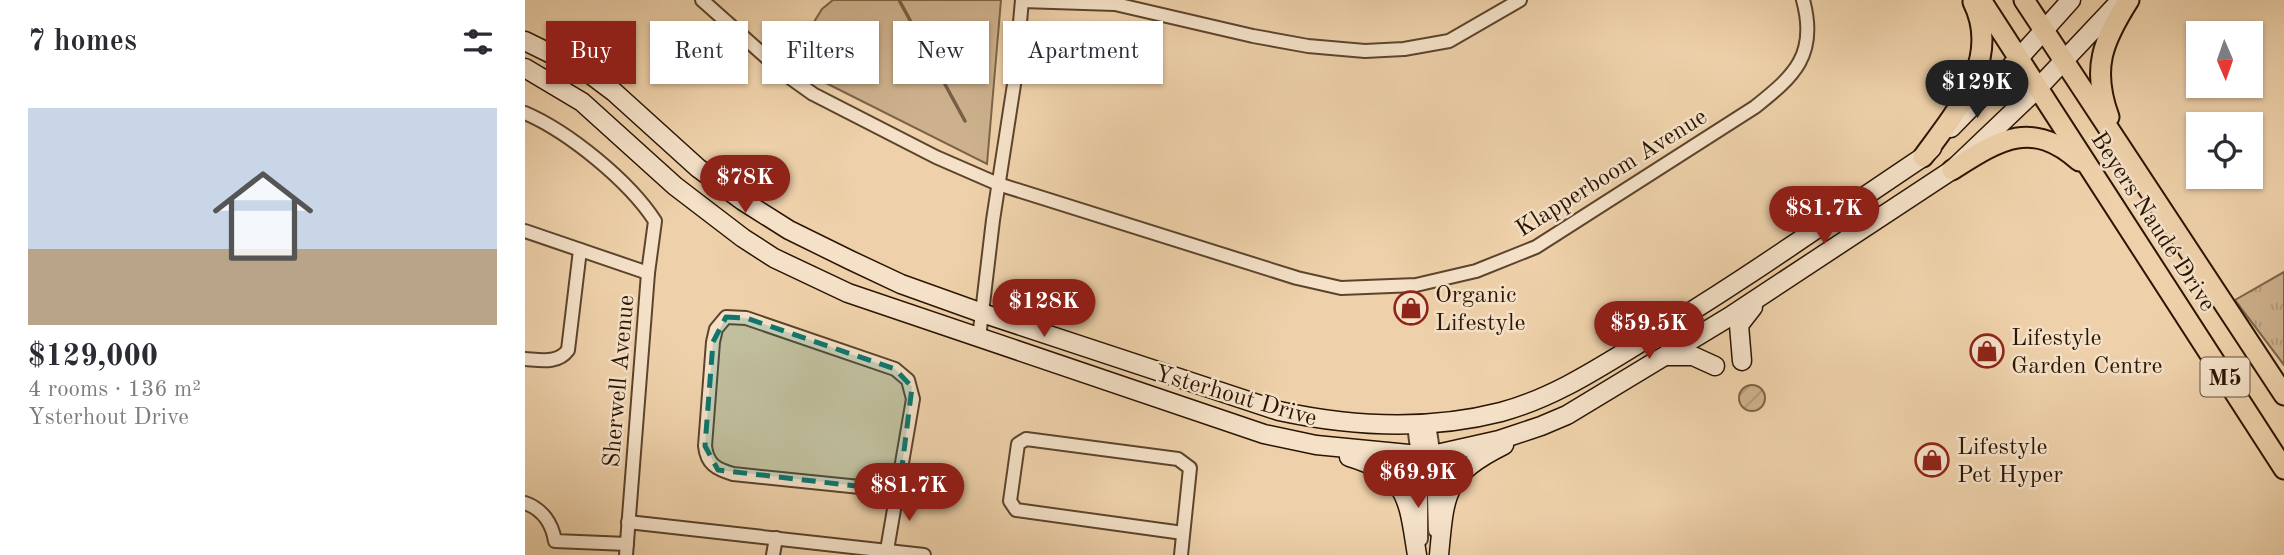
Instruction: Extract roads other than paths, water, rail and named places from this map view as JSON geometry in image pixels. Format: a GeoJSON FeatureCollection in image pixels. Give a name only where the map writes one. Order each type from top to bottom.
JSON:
{"type":"FeatureCollection","features":[{"type":"Feature","properties":{"kind":"main road"},"geometry":{"type":"LineString","coordinates":[[1923,157],[1966,98],[1976,75],[1982,30],[1972,0]]}},
{"type":"Feature","properties":{"kind":"main road","name":"Beyers Naudé Drive"},"geometry":{"type":"LineString","coordinates":[[1981,0],[2284,469]]}},
{"type":"Feature","properties":{"kind":"main road","name":"Beyers Naudé Drive"},"geometry":{"type":"LineString","coordinates":[[2024,0],[2284,395]]}},
{"type":"Feature","properties":{"kind":"main road","name":"Ysterhout Drive"},"geometry":{"type":"LineString","coordinates":[[525,41],[586,71],[614,92],[698,168],[743,201],[789,230],[901,284],[1279,411],[1319,420],[1367,425],[1422,424],[1501,412],[1528,403],[1573,384],[1670,325],[1923,157],[2071,0]]}},
{"type":"Feature","properties":{"kind":"main road","name":"Ysterhout Drive"},"geometry":{"type":"LineString","coordinates":[[525,68],[582,102],[675,186],[743,239],[774,258],[848,293],[1264,434],[1316,445],[1426,454],[1499,440],[1567,415],[1765,294],[1952,170],[2065,61],[2121,0]]}},
{"type":"Feature","properties":{"kind":"main road"},"geometry":{"type":"LineString","coordinates":[[2126,156],[2103,100],[2101,65],[2108,33],[2129,0]]}},
{"type":"Feature","properties":{"kind":"main road"},"geometry":{"type":"LineString","coordinates":[[1952,170],[1994,145],[2021,136],[2040,138],[2058,145],[2098,178]]}},
{"type":"Feature","properties":{"kind":"main road"},"geometry":{"type":"LineString","coordinates":[[1742,361],[1739,326],[1765,294]]}},
{"type":"Feature","properties":{"kind":"main road"},"geometry":{"type":"LineString","coordinates":[[1667,356],[1693,356],[1715,366]]}},
{"type":"Feature","properties":{"kind":"main road"},"geometry":{"type":"LineString","coordinates":[[1438,555],[1445,502],[1450,486],[1483,456],[1541,426]]}},
{"type":"Feature","properties":{"kind":"main road"},"geometry":{"type":"LineString","coordinates":[[1316,445],[1373,464],[1385,471],[1401,489],[1409,506],[1419,555]]}},
{"type":"Feature","properties":{"kind":"street","name":"Klapperboom Avenue"},"geometry":{"type":"LineString","coordinates":[[702,0],[785,74],[813,94],[936,157],[998,184],[1297,278],[1341,288],[1416,285],[1464,274],[1536,247],[1755,107],[1786,81],[1802,60],[1806,26],[1803,0]]}},
{"type":"Feature","properties":{"kind":"street"},"geometry":{"type":"LineString","coordinates":[[979,338],[998,184],[1015,78],[1022,1],[1115,4],[1308,46],[1365,51],[1404,49],[1449,41],[1520,0]]}},
{"type":"Feature","properties":{"kind":"street","name":"Sherwell Avenue"},"geometry":{"type":"LineString","coordinates":[[525,113],[566,135],[643,202],[655,221],[648,273],[626,550],[555,541]]}},
{"type":"Feature","properties":{"kind":"street"},"geometry":{"type":"LineString","coordinates":[[525,231],[648,273]]}},
{"type":"Feature","properties":{"kind":"street"},"geometry":{"type":"LineString","coordinates":[[525,359],[557,359],[568,350],[580,250]]}},
{"type":"Feature","properties":{"kind":"street"},"geometry":{"type":"LineString","coordinates":[[887,550],[899,491],[913,399],[912,387],[904,375],[895,369],[746,318],[726,317],[720,323],[713,342],[705,446],[706,457],[711,463],[719,470],[733,474],[899,491]]}},
{"type":"Feature","properties":{"kind":"street"},"geometry":{"type":"LineString","coordinates":[[1422,424],[1438,555]]}},
{"type":"Feature","properties":{"kind":"street"},"geometry":{"type":"LineString","coordinates":[[1181,555],[1190,468],[1178,458],[1026,439],[1018,444],[1010,501],[1016,510],[1183,533]]}},
{"type":"Feature","properties":{"kind":"street"},"geometry":{"type":"LineString","coordinates":[[1419,555],[1426,454]]}},
{"type":"Feature","properties":{"kind":"street"},"geometry":{"type":"LineString","coordinates":[[525,503],[533,506],[553,527],[553,555]]}},
{"type":"Feature","properties":{"kind":"street"},"geometry":{"type":"LineString","coordinates":[[628,522],[924,555]]}},
{"type":"Feature","properties":{"kind":"street"},"geometry":{"type":"LineString","coordinates":[[773,555],[776,538]]}},
{"type":"Feature","properties":{"kind":"waterway"},"geometry":{"type":"LineString","coordinates":[[899,0],[965,121]]}},
{"type":"Feature","properties":{"kind":"place","name":"Organic Lifestyle"},"geometry":{"type":"Point","coordinates":[1411,308]}},
{"type":"Feature","properties":{"kind":"place","name":"Lifestyle Garden Centre"},"geometry":{"type":"Point","coordinates":[1987,351]}},
{"type":"Feature","properties":{"kind":"place","name":"Lifestyle Pet Hyper"},"geometry":{"type":"Point","coordinates":[1932,460]}}]}
